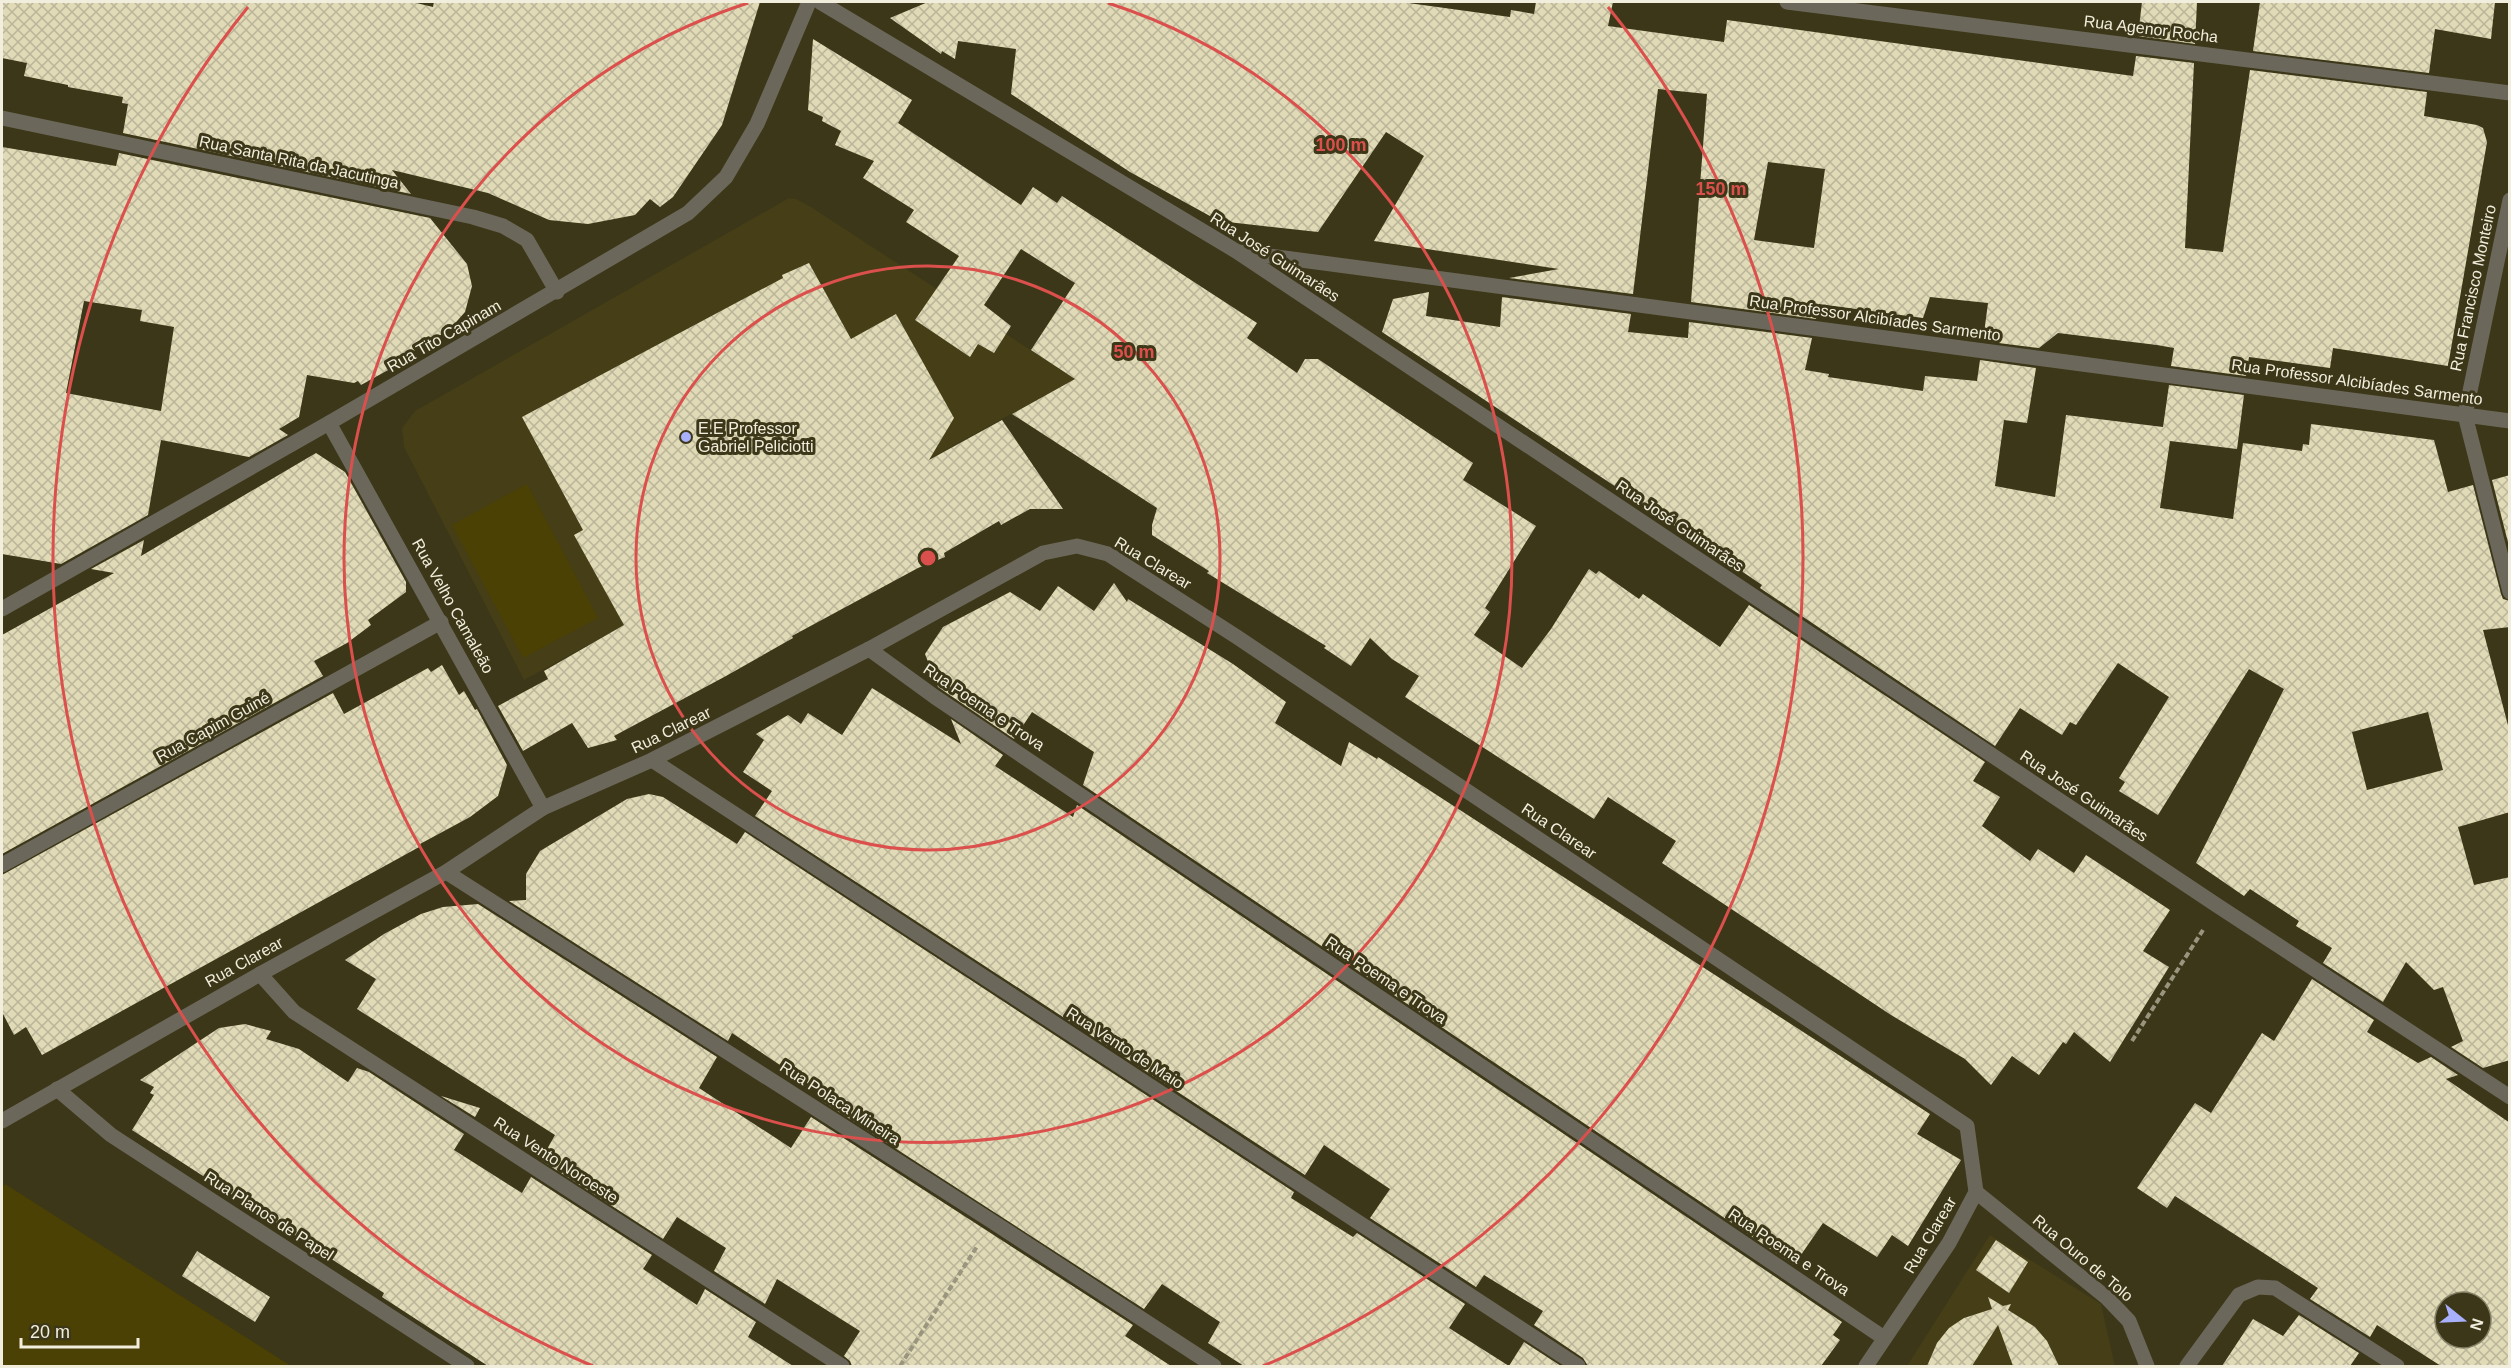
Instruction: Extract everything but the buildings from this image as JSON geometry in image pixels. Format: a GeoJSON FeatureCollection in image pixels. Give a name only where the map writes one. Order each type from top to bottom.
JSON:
{"type":"FeatureCollection","features":[{"type":"Feature","properties":{"kind":"street","name":"Rua Tito Capinam"},"geometry":{"type":"LineString","coordinates":[[2,609],[557,292],[688,213],[726,177],[757,124],[809,2]]}},
{"type":"Feature","properties":{"kind":"street","name":"Rua José Guimarães"},"geometry":{"type":"LineString","coordinates":[[820,2],[1236,251],[2218,906],[2510,1097]]}},
{"type":"Feature","properties":{"kind":"street","name":"Rua Agenor Rocha"},"geometry":{"type":"LineString","coordinates":[[1787,2],[2510,93]]}},
{"type":"Feature","properties":{"kind":"street","name":"Rua Santa Rita da Jacutinga"},"geometry":{"type":"LineString","coordinates":[[2,118],[473,217],[503,226],[527,240],[557,292]]}},
{"type":"Feature","properties":{"kind":"street","name":"Rua Francisco Monteiro"},"geometry":{"type":"LineString","coordinates":[[2510,200],[2465,415],[2510,592]]}},
{"type":"Feature","properties":{"kind":"street","name":"Rua Professor Alcibíades Sarmento"},"geometry":{"type":"LineString","coordinates":[[1236,251],[2510,421]]}},
{"type":"Feature","properties":{"kind":"street","name":"Rua Velho Camaleão"},"geometry":{"type":"LineString","coordinates":[[329,423],[543,808]]}},
{"type":"Feature","properties":{"kind":"street","name":"Rua Clarear"},"geometry":{"type":"LineString","coordinates":[[2,1121],[260,974],[446,872],[543,808],[652,760],[869,649],[1043,553],[1077,546],[1108,554],[1237,637],[1967,1126],[1976,1192],[1949,1243],[1866,1366]]}},
{"type":"Feature","properties":{"kind":"street","name":"Rua Capim Guiné"},"geometry":{"type":"LineString","coordinates":[[2,865],[441,622]]}},
{"type":"Feature","properties":{"kind":"street","name":"Rua Poema e Trova"},"geometry":{"type":"LineString","coordinates":[[869,649],[945,704],[1884,1338]]}},
{"type":"Feature","properties":{"kind":"street","name":"Rua Vento de Maio"},"geometry":{"type":"LineString","coordinates":[[652,760],[1578,1366]]}},
{"type":"Feature","properties":{"kind":"street","name":"Rua Polaca Mineira"},"geometry":{"type":"LineString","coordinates":[[446,872],[1214,1366]]}},
{"type":"Feature","properties":{"kind":"street","name":"Rua Vento Noroeste"},"geometry":{"type":"LineString","coordinates":[[260,974],[294,1012],[842,1366]]}},
{"type":"Feature","properties":{"kind":"street","name":"Rua Planos de Papel"},"geometry":{"type":"LineString","coordinates":[[57,1089],[111,1135],[467,1366]]}},
{"type":"Feature","properties":{"kind":"street","name":"Rua Ouro de Tolo"},"geometry":{"type":"LineString","coordinates":[[1976,1192],[2107,1298],[2129,1321],[2147,1366]]}},
{"type":"Feature","properties":{"kind":"street"},"geometry":{"type":"LineString","coordinates":[[2187,1366],[2239,1295],[2258,1287],[2275,1288],[2397,1366]]}},
{"type":"Feature","properties":{"kind":"path"},"geometry":{"type":"LineString","coordinates":[[2132,1041],[2218,906]]}},
{"type":"Feature","properties":{"kind":"path"},"geometry":{"type":"LineString","coordinates":[[900,1366],[993,1222]]}},
{"type":"Feature","properties":{"kind":"shaded area","name":"E.E Professor Gabriel Peliciotti"},"geometry":{"type":"Polygon","coordinates":[[[789,198],[811,207],[1075,379],[524,680],[404,447],[402,428],[415,411],[789,198]]]}},
{"type":"Feature","properties":{"kind":"shaded area"},"geometry":{"type":"Polygon","coordinates":[[[527,484],[598,618],[523,658],[452,525],[527,484]]]}},
{"type":"Feature","properties":{"kind":"shaded area"},"geometry":{"type":"Polygon","coordinates":[[[5,1184],[291,1366],[2,1366],[2,1189],[5,1184]]]}},
{"type":"Feature","properties":{"kind":"shaded area"},"geometry":{"type":"Polygon","coordinates":[[[1990,1235],[2101,1304],[2115,1366],[1907,1366],[1990,1235]]]}},
{"type":"Feature","properties":{"kind":"place","name":"E.E Professor Gabriel Peliciotti"},"geometry":{"type":"Point","coordinates":[686,437]}}]}
